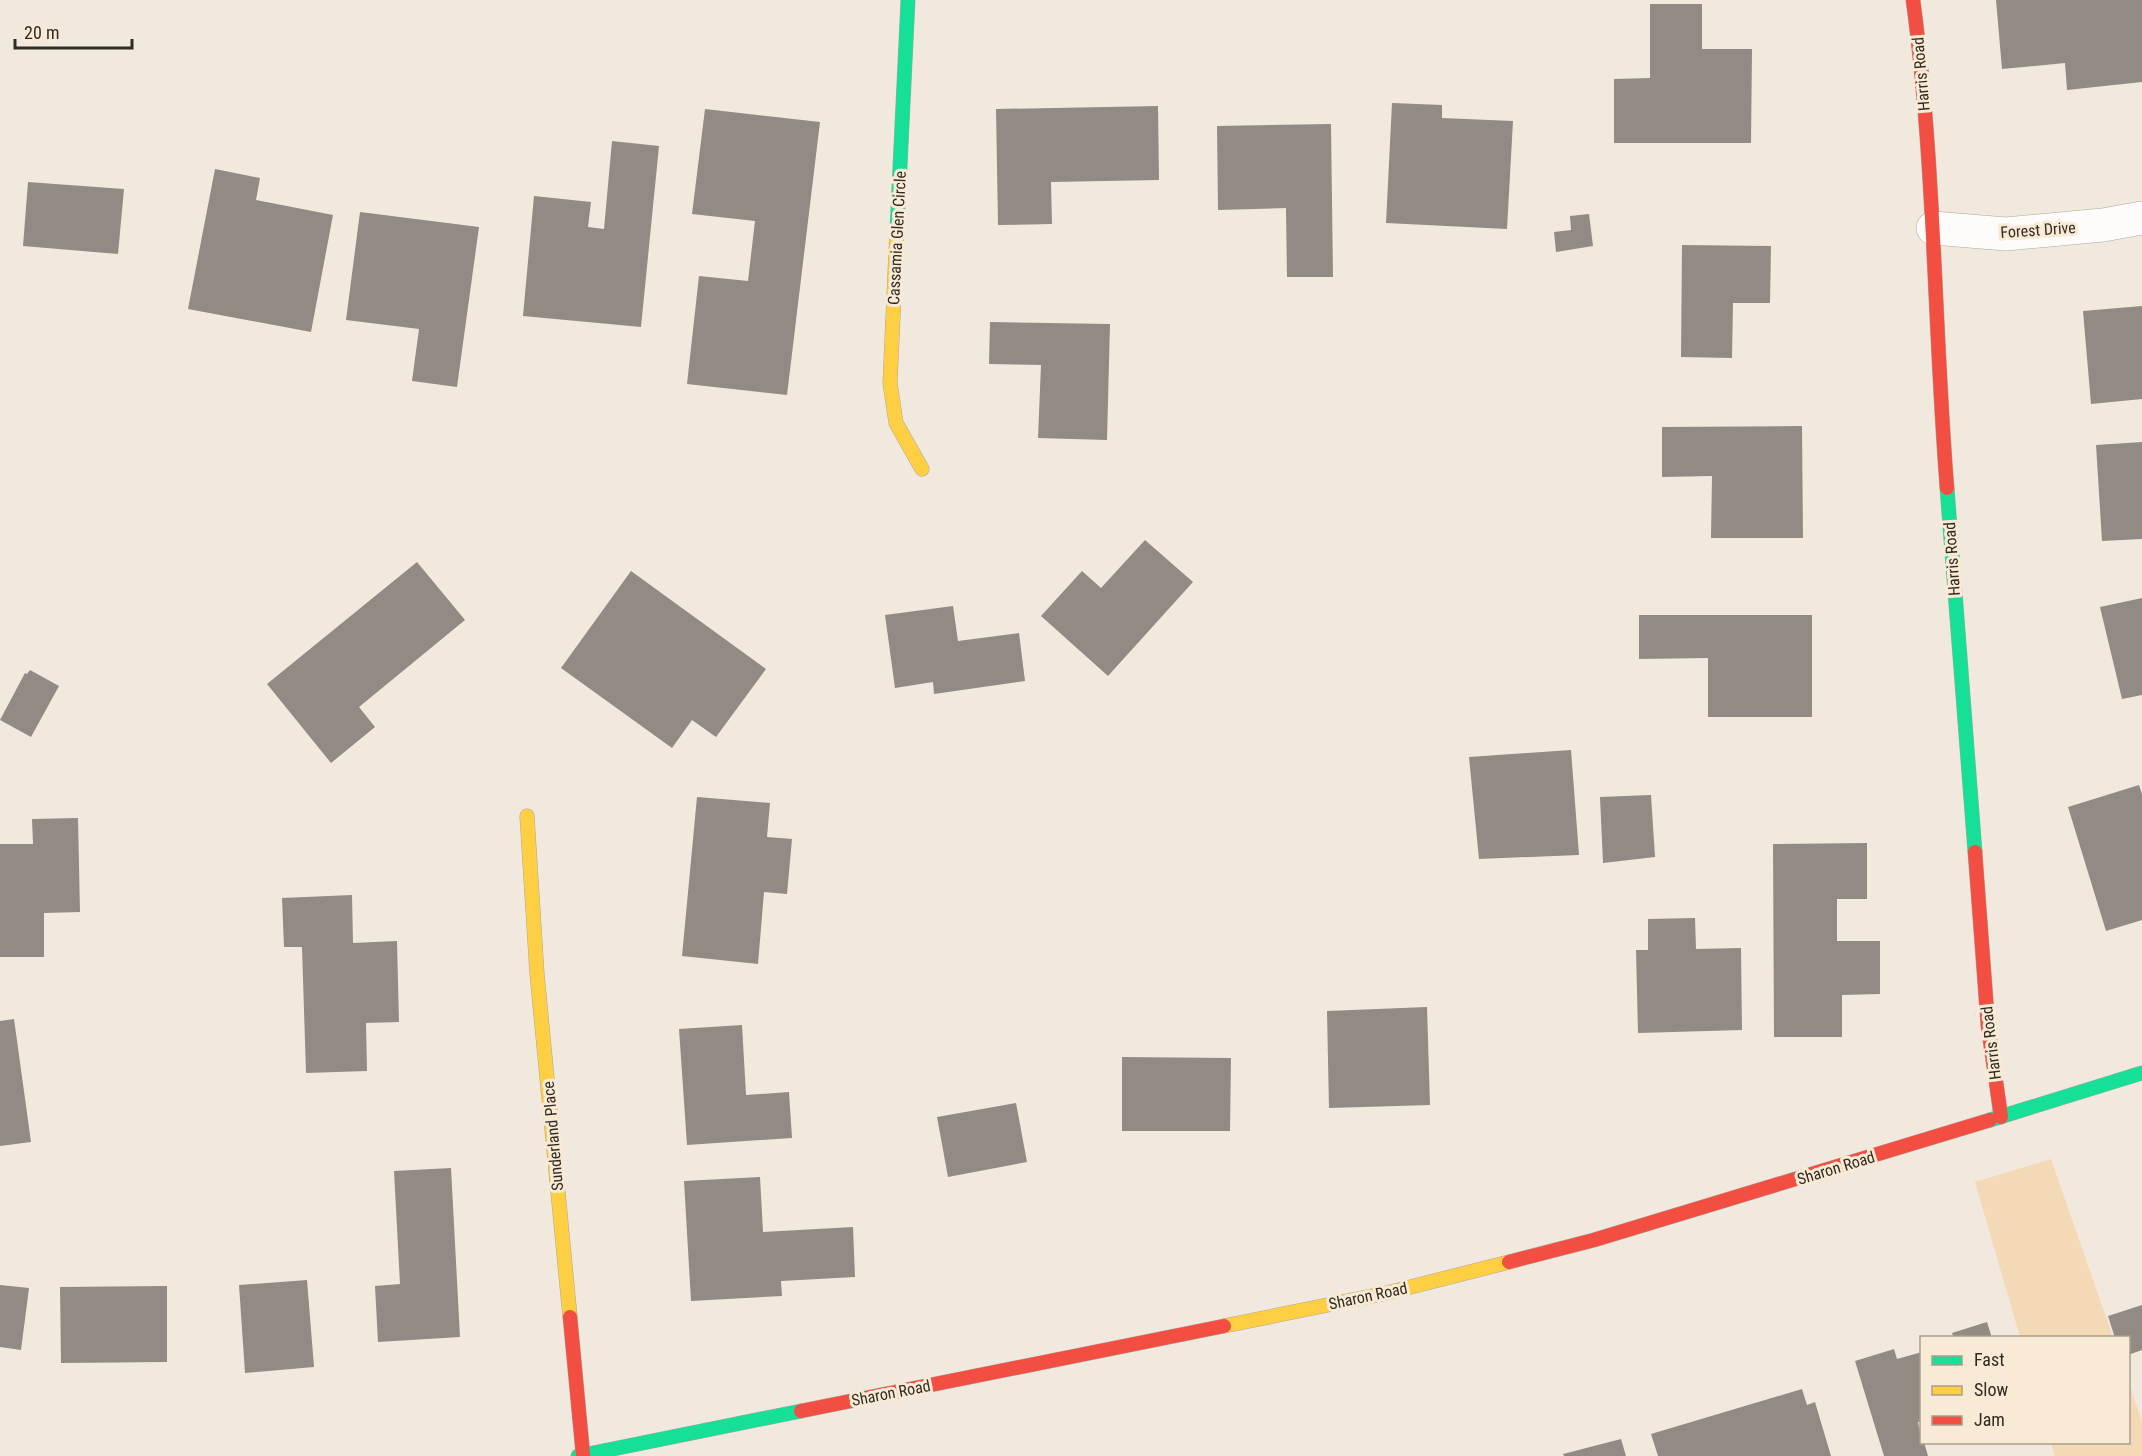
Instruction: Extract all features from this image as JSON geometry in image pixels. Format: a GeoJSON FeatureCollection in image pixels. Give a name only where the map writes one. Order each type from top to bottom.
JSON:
{"type":"FeatureCollection","features":[{"type":"Feature","properties":{"kind":"street","name":"Cassamia Glen Circle"},"geometry":{"type":"LineString","coordinates":[[908,0],[890,383],[896,423],[921,469]]}},
{"type":"Feature","properties":{"kind":"street","name":"Harris Road"},"geometry":{"type":"LineString","coordinates":[[1913,0],[1921,60],[1933,228],[1940,405],[1988,1026],[2001,1117]]}},
{"type":"Feature","properties":{"kind":"street","name":"Forest Drive"},"geometry":{"type":"LineString","coordinates":[[1933,228],[2006,234],[2103,225],[2142,218]]}},
{"type":"Feature","properties":{"kind":"street","name":"Sunderland Place"},"geometry":{"type":"LineString","coordinates":[[527,816],[537,974],[580,1455]]}},
{"type":"Feature","properties":{"kind":"street","name":"Sharon Road"},"geometry":{"type":"LineString","coordinates":[[580,1455],[1387,1293],[1594,1240],[2142,1073]]}},
{"type":"Feature","properties":{"kind":"shaded area"},"geometry":{"type":"Polygon","coordinates":[[[2051,1159],[2113,1336],[2020,1336],[1975,1182],[2051,1159]]]}},
{"type":"Feature","properties":{"kind":"shaded area"},"geometry":{"type":"Polygon","coordinates":[[[2130,1386],[2142,1422],[2142,1456],[2055,1456],[2051,1444],[2130,1444],[2130,1386]]]}},
{"type":"Feature","properties":{"kind":"building"},"geometry":{"type":"Polygon","coordinates":[[[1996,0],[2142,0],[2142,82],[2067,90],[2065,63],[2002,69],[1996,0]]]}},
{"type":"Feature","properties":{"kind":"building"},"geometry":{"type":"Polygon","coordinates":[[[1650,4],[1702,4],[1702,49],[1752,49],[1751,143],[1614,143],[1614,79],[1650,78],[1650,4]]]}},
{"type":"Feature","properties":{"kind":"building"},"geometry":{"type":"Polygon","coordinates":[[[1392,103],[1442,105],[1442,118],[1513,121],[1507,229],[1386,223],[1392,103]]]}},
{"type":"Feature","properties":{"kind":"building"},"geometry":{"type":"Polygon","coordinates":[[[1158,106],[1159,180],[1051,182],[1052,224],[998,225],[996,109],[1158,106]]]}},
{"type":"Feature","properties":{"kind":"building"},"geometry":{"type":"Polygon","coordinates":[[[705,109],[820,122],[787,395],[687,384],[699,276],[748,281],[755,221],[692,214],[705,109]]]}},
{"type":"Feature","properties":{"kind":"building"},"geometry":{"type":"Polygon","coordinates":[[[1331,124],[1333,277],[1287,277],[1286,208],[1218,210],[1217,126],[1331,124]]]}},
{"type":"Feature","properties":{"kind":"building"},"geometry":{"type":"Polygon","coordinates":[[[612,141],[659,146],[641,327],[523,316],[534,196],[591,202],[588,227],[604,229],[612,141]]]}},
{"type":"Feature","properties":{"kind":"building"},"geometry":{"type":"Polygon","coordinates":[[[215,169],[260,178],[256,200],[333,215],[311,332],[188,309],[215,169]]]}},
{"type":"Feature","properties":{"kind":"building"},"geometry":{"type":"Polygon","coordinates":[[[28,182],[124,189],[118,254],[23,246],[28,182]]]}},
{"type":"Feature","properties":{"kind":"building"},"geometry":{"type":"Polygon","coordinates":[[[360,212],[479,227],[457,387],[412,381],[419,329],[346,320],[360,212]]]}},
{"type":"Feature","properties":{"kind":"building"},"geometry":{"type":"Polygon","coordinates":[[[1589,214],[1593,246],[1556,252],[1554,232],[1571,230],[1570,216],[1589,214]]]}},
{"type":"Feature","properties":{"kind":"building"},"geometry":{"type":"Polygon","coordinates":[[[1682,245],[1771,246],[1770,303],[1733,303],[1732,358],[1681,357],[1682,245]]]}},
{"type":"Feature","properties":{"kind":"building"},"geometry":{"type":"Polygon","coordinates":[[[2142,306],[2142,399],[2091,404],[2083,311],[2142,306]]]}},
{"type":"Feature","properties":{"kind":"building"},"geometry":{"type":"Polygon","coordinates":[[[990,322],[1110,324],[1107,440],[1038,438],[1041,365],[989,364],[990,322]]]}},
{"type":"Feature","properties":{"kind":"building"},"geometry":{"type":"Polygon","coordinates":[[[1802,426],[1803,538],[1711,538],[1712,476],[1662,477],[1662,427],[1802,426]]]}},
{"type":"Feature","properties":{"kind":"building"},"geometry":{"type":"Polygon","coordinates":[[[2142,442],[2142,539],[2102,541],[2096,445],[2142,442]]]}},
{"type":"Feature","properties":{"kind":"building"},"geometry":{"type":"Polygon","coordinates":[[[1145,540],[1193,582],[1108,676],[1041,616],[1082,571],[1101,588],[1145,540]]]}},
{"type":"Feature","properties":{"kind":"building"},"geometry":{"type":"Polygon","coordinates":[[[417,562],[465,620],[359,707],[375,727],[331,763],[267,684],[417,562]]]}},
{"type":"Feature","properties":{"kind":"building"},"geometry":{"type":"Polygon","coordinates":[[[631,571],[766,669],[716,737],[692,720],[672,748],[561,668],[631,571]]]}},
{"type":"Feature","properties":{"kind":"building"},"geometry":{"type":"Polygon","coordinates":[[[2142,598],[2142,695],[2122,699],[2100,607],[2142,598]]]}},
{"type":"Feature","properties":{"kind":"building"},"geometry":{"type":"Polygon","coordinates":[[[953,606],[958,641],[1019,633],[1025,681],[934,694],[933,682],[895,688],[885,615],[953,606]]]}},
{"type":"Feature","properties":{"kind":"building"},"geometry":{"type":"Polygon","coordinates":[[[1639,615],[1812,615],[1812,717],[1708,717],[1708,658],[1639,659],[1639,615]]]}},
{"type":"Feature","properties":{"kind":"building"},"geometry":{"type":"Polygon","coordinates":[[[30,670],[59,686],[31,737],[0,720],[25,673],[27,674],[30,670]]]}},
{"type":"Feature","properties":{"kind":"building"},"geometry":{"type":"Polygon","coordinates":[[[1571,750],[1579,855],[1479,859],[1469,757],[1571,750]]]}},
{"type":"Feature","properties":{"kind":"building"},"geometry":{"type":"Polygon","coordinates":[[[2139,785],[2142,794],[2142,920],[2106,931],[2068,807],[2139,785]]]}},
{"type":"Feature","properties":{"kind":"building"},"geometry":{"type":"Polygon","coordinates":[[[1651,795],[1655,857],[1603,863],[1600,797],[1651,795]]]}},
{"type":"Feature","properties":{"kind":"building"},"geometry":{"type":"Polygon","coordinates":[[[697,797],[770,803],[767,837],[792,839],[787,894],[764,892],[758,964],[682,956],[697,797]]]}},
{"type":"Feature","properties":{"kind":"building"},"geometry":{"type":"Polygon","coordinates":[[[78,818],[80,912],[44,913],[44,957],[0,957],[0,844],[33,844],[32,819],[78,818]]]}},
{"type":"Feature","properties":{"kind":"building"},"geometry":{"type":"Polygon","coordinates":[[[1867,843],[1867,899],[1837,899],[1837,941],[1880,941],[1880,994],[1842,995],[1842,1037],[1774,1037],[1773,844],[1867,843]]]}},
{"type":"Feature","properties":{"kind":"building"},"geometry":{"type":"Polygon","coordinates":[[[352,895],[353,943],[397,941],[399,1022],[366,1023],[367,1071],[306,1073],[302,947],[284,947],[282,898],[352,895]]]}},
{"type":"Feature","properties":{"kind":"building"},"geometry":{"type":"Polygon","coordinates":[[[1695,918],[1696,949],[1741,948],[1742,1030],[1638,1033],[1636,950],[1648,950],[1648,919],[1695,918]]]}},
{"type":"Feature","properties":{"kind":"building"},"geometry":{"type":"Polygon","coordinates":[[[1427,1007],[1430,1105],[1329,1108],[1327,1011],[1427,1007]]]}},
{"type":"Feature","properties":{"kind":"building"},"geometry":{"type":"Polygon","coordinates":[[[14,1019],[31,1142],[0,1146],[0,1021],[14,1019]]]}},
{"type":"Feature","properties":{"kind":"building"},"geometry":{"type":"Polygon","coordinates":[[[742,1025],[746,1095],[789,1092],[792,1138],[687,1145],[679,1029],[742,1025]]]}},
{"type":"Feature","properties":{"kind":"building"},"geometry":{"type":"Polygon","coordinates":[[[1122,1057],[1231,1058],[1230,1131],[1122,1131],[1122,1057]]]}},
{"type":"Feature","properties":{"kind":"building"},"geometry":{"type":"Polygon","coordinates":[[[1016,1103],[1027,1162],[948,1177],[937,1117],[1016,1103]]]}},
{"type":"Feature","properties":{"kind":"building"},"geometry":{"type":"Polygon","coordinates":[[[451,1168],[460,1337],[378,1342],[375,1286],[400,1284],[394,1171],[451,1168]]]}},
{"type":"Feature","properties":{"kind":"building"},"geometry":{"type":"Polygon","coordinates":[[[760,1177],[763,1232],[853,1227],[855,1277],[781,1281],[782,1296],[691,1301],[684,1181],[760,1177]]]}},
{"type":"Feature","properties":{"kind":"building"},"geometry":{"type":"Polygon","coordinates":[[[307,1280],[314,1367],[245,1373],[239,1285],[307,1280]]]}},
{"type":"Feature","properties":{"kind":"building"},"geometry":{"type":"Polygon","coordinates":[[[0,1285],[29,1288],[21,1350],[0,1347],[0,1285]]]}},
{"type":"Feature","properties":{"kind":"building"},"geometry":{"type":"Polygon","coordinates":[[[167,1286],[167,1362],[61,1363],[60,1287],[167,1286]]]}},
{"type":"Feature","properties":{"kind":"building"},"geometry":{"type":"Polygon","coordinates":[[[2142,1305],[2142,1350],[2130,1354],[2130,1336],[2114,1336],[2108,1316],[2142,1305]]]}},
{"type":"Feature","properties":{"kind":"building"},"geometry":{"type":"Polygon","coordinates":[[[1987,1322],[1991,1336],[1953,1336],[1952,1333],[1987,1322]]]}},
{"type":"Feature","properties":{"kind":"building"},"geometry":{"type":"Polygon","coordinates":[[[1894,1349],[1897,1359],[1920,1353],[1920,1422],[1918,1422],[1920,1444],[1925,1444],[1928,1456],[1884,1456],[1855,1361],[1894,1349]]]}},
{"type":"Feature","properties":{"kind":"building"},"geometry":{"type":"Polygon","coordinates":[[[1802,1389],[1807,1405],[1815,1402],[1831,1456],[1658,1456],[1651,1434],[1802,1389]]]}},
{"type":"Feature","properties":{"kind":"building"},"geometry":{"type":"Polygon","coordinates":[[[1621,1439],[1626,1456],[1564,1456],[1563,1454],[1621,1439]]]}},
{"type":"Feature","properties":{"kind":"traffic: fast"},"geometry":{"type":"LineString","coordinates":[[897,229],[908,0]]}},
{"type":"Feature","properties":{"kind":"traffic: fast"},"geometry":{"type":"LineString","coordinates":[[1947,488],[1975,852]]}},
{"type":"Feature","properties":{"kind":"traffic: fast"},"geometry":{"type":"LineString","coordinates":[[1990,1120],[2142,1073]]}},
{"type":"Feature","properties":{"kind":"traffic: fast"},"geometry":{"type":"LineString","coordinates":[[578,1456],[801,1411]]}},
{"type":"Feature","properties":{"kind":"traffic: slow"},"geometry":{"type":"LineString","coordinates":[[897,229],[890,383],[896,423],[922,469]]}},
{"type":"Feature","properties":{"kind":"traffic: slow"},"geometry":{"type":"LineString","coordinates":[[527,816],[537,974],[570,1317]]}},
{"type":"Feature","properties":{"kind":"traffic: slow"},"geometry":{"type":"LineString","coordinates":[[1224,1326],[1387,1293],[1509,1262]]}},
{"type":"Feature","properties":{"kind":"traffic: jam"},"geometry":{"type":"LineString","coordinates":[[1913,0],[1926,122],[1947,488]]}},
{"type":"Feature","properties":{"kind":"traffic: jam"},"geometry":{"type":"LineString","coordinates":[[1975,852],[1988,1026],[2001,1117]]}},
{"type":"Feature","properties":{"kind":"traffic: jam"},"geometry":{"type":"LineString","coordinates":[[1509,1262],[1594,1240],[1990,1120]]}},
{"type":"Feature","properties":{"kind":"traffic: jam"},"geometry":{"type":"LineString","coordinates":[[570,1317],[583,1455]]}},
{"type":"Feature","properties":{"kind":"traffic: jam"},"geometry":{"type":"LineString","coordinates":[[801,1411],[1224,1326]]}}]}
